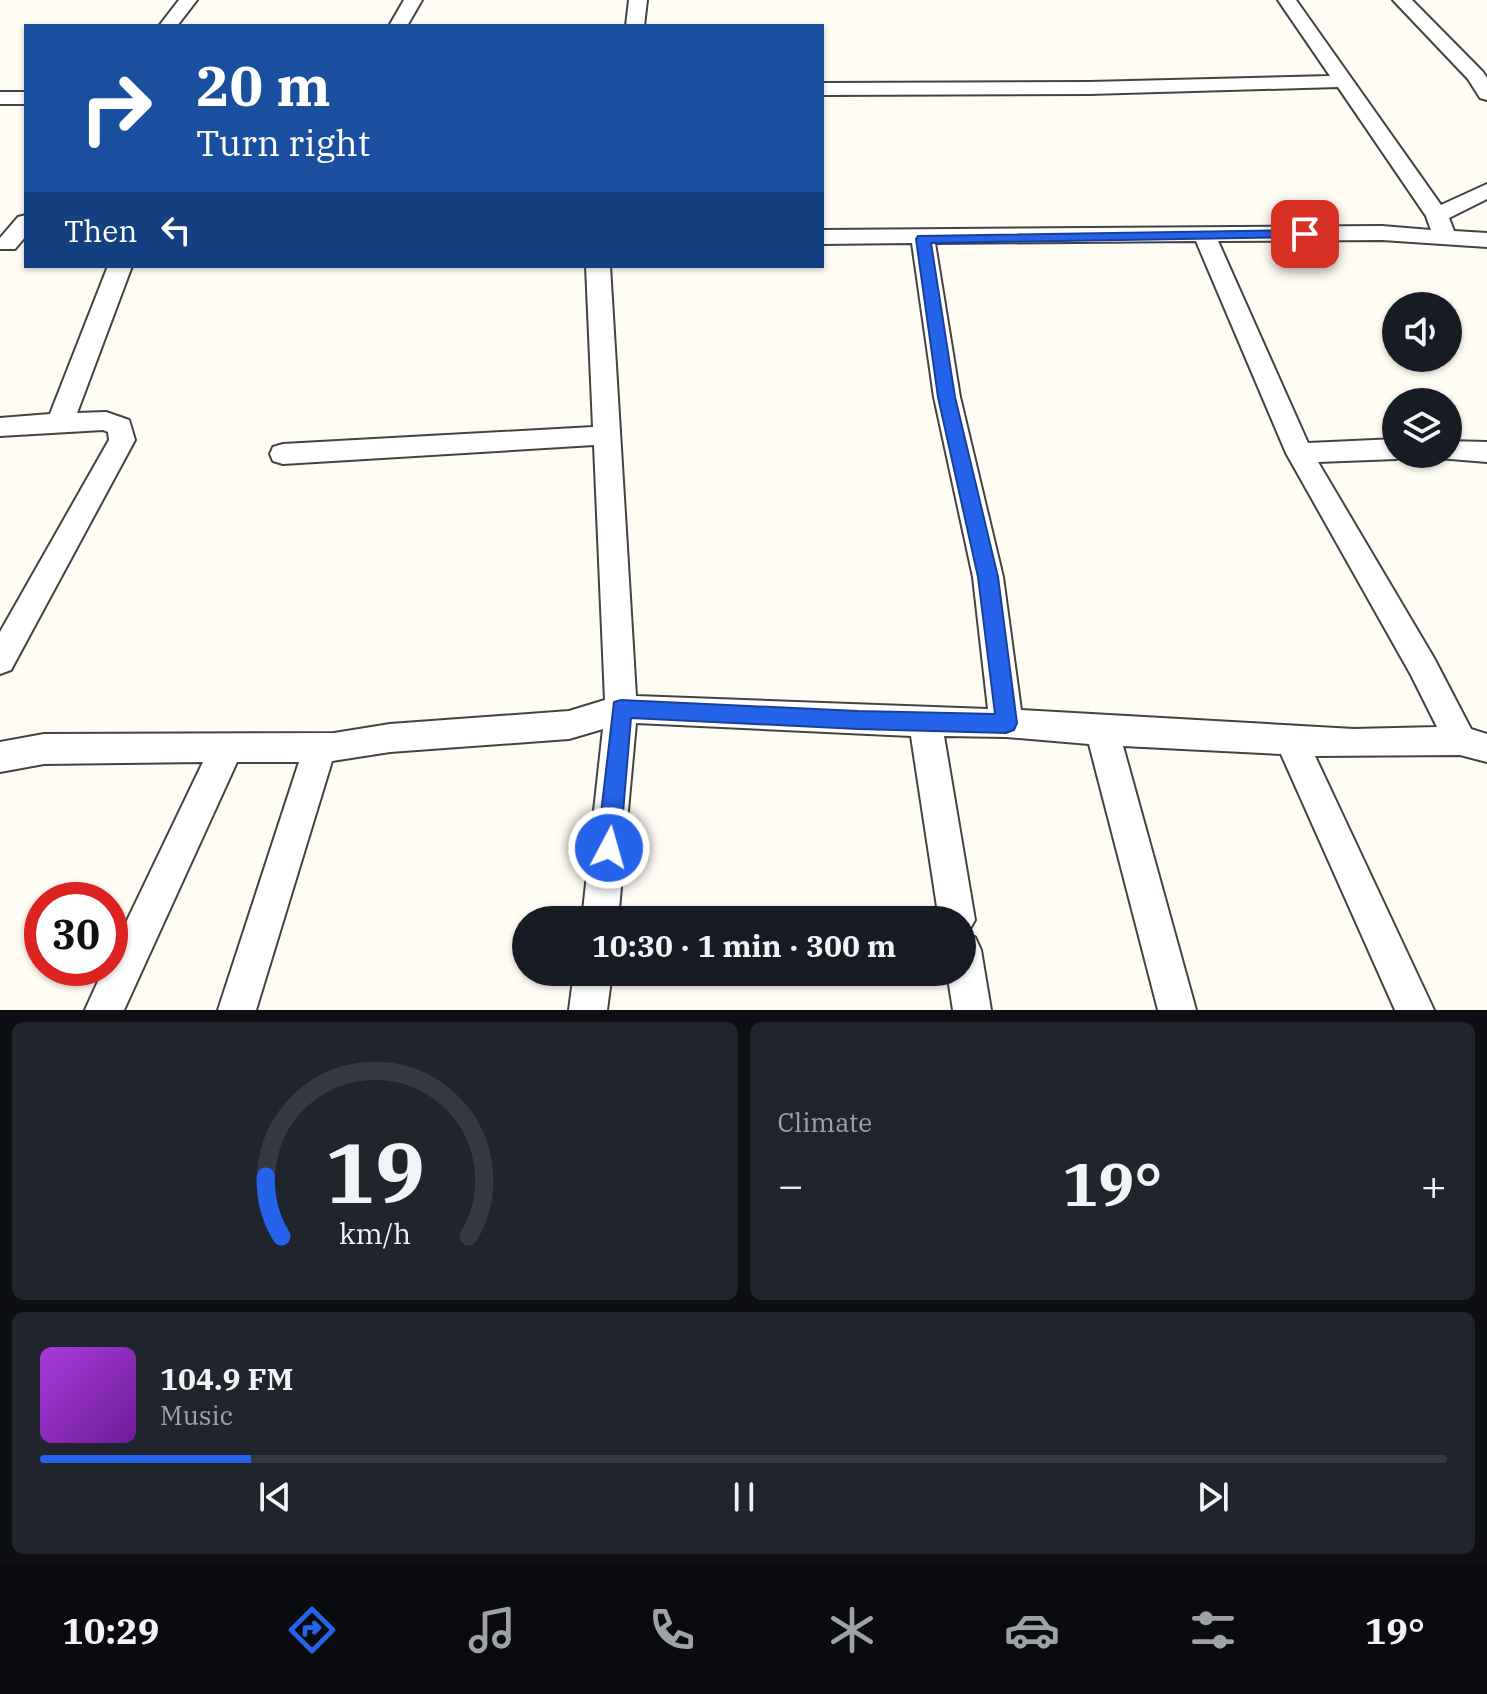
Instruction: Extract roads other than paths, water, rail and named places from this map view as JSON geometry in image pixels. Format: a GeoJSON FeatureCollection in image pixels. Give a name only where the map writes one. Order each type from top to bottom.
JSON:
{"type":"FeatureCollection","features":[{"type":"Feature","properties":{"kind":"street"},"geometry":{"type":"LineString","coordinates":[[170,24],[188,0]]}},
{"type":"Feature","properties":{"kind":"street"},"geometry":{"type":"LineString","coordinates":[[399,24],[413,0]]}},
{"type":"Feature","properties":{"kind":"street"},"geometry":{"type":"LineString","coordinates":[[635,24],[638,0]]}},
{"type":"Feature","properties":{"kind":"street"},"geometry":{"type":"LineString","coordinates":[[1287,0],[1437,216],[1445,238]]}},
{"type":"Feature","properties":{"kind":"street"},"geometry":{"type":"LineString","coordinates":[[1402,0],[1481,77],[1487,94]]}},
{"type":"Feature","properties":{"kind":"street"},"geometry":{"type":"LineString","coordinates":[[824,89],[1089,88],[1343,81]]}},
{"type":"Feature","properties":{"kind":"street"},"geometry":{"type":"LineString","coordinates":[[0,98],[24,98]]}},
{"type":"Feature","properties":{"kind":"street"},"geometry":{"type":"LineString","coordinates":[[1437,216],[1487,190]]}},
{"type":"Feature","properties":{"kind":"street"},"geometry":{"type":"LineString","coordinates":[[11,244],[24,225]]}},
{"type":"Feature","properties":{"kind":"street"},"geometry":{"type":"LineString","coordinates":[[824,237],[923,239],[1109,234],[1382,233],[1487,240]]}},
{"type":"Feature","properties":{"kind":"street"},"geometry":{"type":"LineString","coordinates":[[1205,236],[1299,453],[1423,667],[1474,744]]}},
{"type":"Feature","properties":{"kind":"street"},"geometry":{"type":"LineString","coordinates":[[923,239],[947,397],[988,577],[1006,723]]}},
{"type":"Feature","properties":{"kind":"street"},"geometry":{"type":"LineString","coordinates":[[60,423],[119,268]]}},
{"type":"Feature","properties":{"kind":"street"},"geometry":{"type":"LineString","coordinates":[[598,268],[621,709],[601,906]]}},
{"type":"Feature","properties":{"kind":"street"},"geometry":{"type":"LineString","coordinates":[[0,427],[106,421],[120,427],[122,440],[0,661]]}},
{"type":"Feature","properties":{"kind":"street"},"geometry":{"type":"LineString","coordinates":[[283,454],[609,435]]}},
{"type":"Feature","properties":{"kind":"street"},"geometry":{"type":"LineString","coordinates":[[1299,453],[1382,450]]}},
{"type":"Feature","properties":{"kind":"street"},"geometry":{"type":"LineString","coordinates":[[1462,451],[1487,452]]}},
{"type":"Feature","properties":{"kind":"street"},"geometry":{"type":"LineString","coordinates":[[0,757],[44,749],[320,748],[390,738],[569,725],[621,709],[1006,723],[1102,731],[1354,743],[1474,744]]}},
{"type":"Feature","properties":{"kind":"street"},"geometry":{"type":"LineString","coordinates":[[925,721],[955,906]]}},
{"type":"Feature","properties":{"kind":"street"},"geometry":{"type":"LineString","coordinates":[[1102,731],[1177,1010]]}},
{"type":"Feature","properties":{"kind":"street"},"geometry":{"type":"LineString","coordinates":[[1291,739],[1415,1010]]}},
{"type":"Feature","properties":{"kind":"street"},"geometry":{"type":"LineString","coordinates":[[104,1010],[227,748]]}},
{"type":"Feature","properties":{"kind":"street"},"geometry":{"type":"LineString","coordinates":[[237,1010],[320,748]]}},
{"type":"Feature","properties":{"kind":"street"},"geometry":{"type":"LineString","coordinates":[[588,1010],[591,986]]}},
{"type":"Feature","properties":{"kind":"street"},"geometry":{"type":"LineString","coordinates":[[968,986],[972,1010]]}}]}
